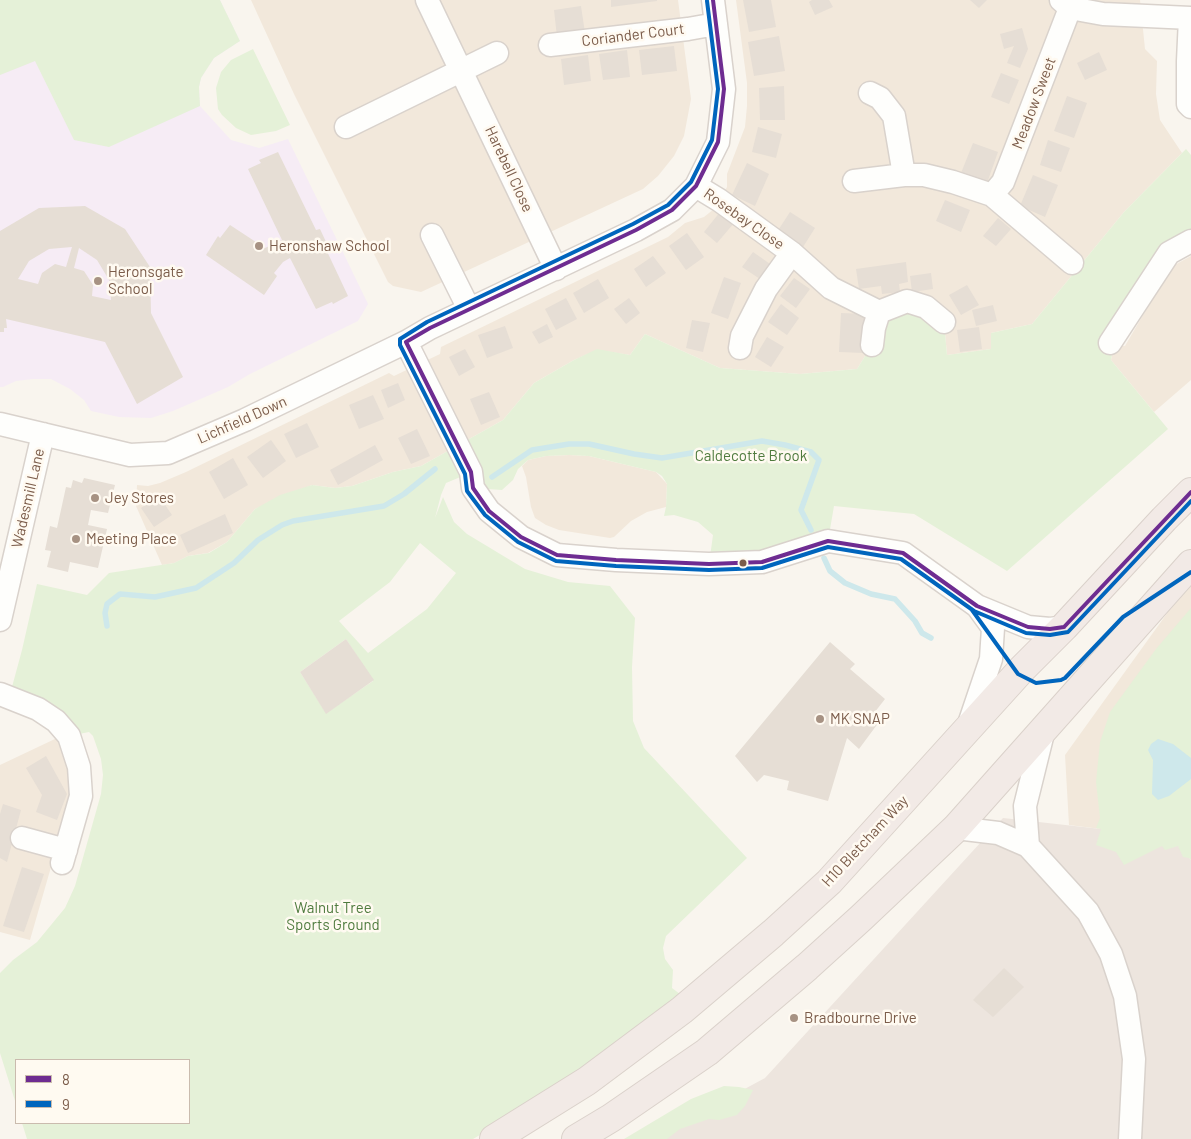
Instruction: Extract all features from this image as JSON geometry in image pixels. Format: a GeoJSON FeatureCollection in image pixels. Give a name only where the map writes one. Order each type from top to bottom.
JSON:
{"type":"FeatureCollection","features":[{"type":"Feature","properties":{"kind":"highway","name":"H10 Bletcham Way"},"geometry":{"type":"LineString","coordinates":[[494,1139],[587,1081],[682,1010],[773,933],[829,882],[1022,669],[1191,492]]}},
{"type":"Feature","properties":{"kind":"highway"},"geometry":{"type":"LineString","coordinates":[[576,1139],[611,1118],[707,1052],[807,967],[861,918],[956,828],[1191,564]]}},
{"type":"Feature","properties":{"kind":"street","name":"Harebell Close"},"geometry":{"type":"LineString","coordinates":[[427,0],[556,269]]}},
{"type":"Feature","properties":{"kind":"street","name":"Lichfield Down"},"geometry":{"type":"LineString","coordinates":[[0,424],[130,454],[168,453],[245,420],[406,342],[469,309],[636,230],[672,210],[696,186],[718,142],[724,89],[713,0]]}},
{"type":"Feature","properties":{"kind":"street"},"geometry":{"type":"LineString","coordinates":[[1066,4],[1104,14],[1190,18],[1188,104],[1191,107]]}},
{"type":"Feature","properties":{"kind":"street","name":"Meadow Sweet"},"geometry":{"type":"LineString","coordinates":[[992,195],[1003,182],[1066,4]]}},
{"type":"Feature","properties":{"kind":"street","name":"Coriander Court"},"geometry":{"type":"LineString","coordinates":[[550,45],[716,24]]}},
{"type":"Feature","properties":{"kind":"street"},"geometry":{"type":"LineString","coordinates":[[346,127],[497,53]]}},
{"type":"Feature","properties":{"kind":"street"},"geometry":{"type":"LineString","coordinates":[[870,93],[880,98],[894,116],[904,174]]}},
{"type":"Feature","properties":{"kind":"street"},"geometry":{"type":"LineString","coordinates":[[854,181],[904,174],[924,175],[992,195],[1072,263]]}},
{"type":"Feature","properties":{"kind":"street","name":"Rosebay Close"},"geometry":{"type":"LineString","coordinates":[[696,186],[719,200],[792,253],[831,288],[879,312]]}},
{"type":"Feature","properties":{"kind":"street"},"geometry":{"type":"LineString","coordinates":[[432,235],[469,309]]}},
{"type":"Feature","properties":{"kind":"street"},"geometry":{"type":"LineString","coordinates":[[1110,342],[1168,254],[1191,241]]}},
{"type":"Feature","properties":{"kind":"street","name":"Rosebay Close"},"geometry":{"type":"LineString","coordinates":[[740,348],[742,336],[766,289],[792,253]]}},
{"type":"Feature","properties":{"kind":"street"},"geometry":{"type":"LineString","coordinates":[[872,345],[874,328],[879,312],[907,301],[926,307],[944,322]]}},
{"type":"Feature","properties":{"kind":"street"},"geometry":{"type":"LineString","coordinates":[[406,342],[471,472],[473,488],[489,511],[521,537],[557,555],[616,560],[692,563],[762,562],[828,541],[903,553],[977,606],[1028,627],[1050,629],[1064,627]]}},
{"type":"Feature","properties":{"kind":"street","name":"Wadesmill Lane"},"geometry":{"type":"LineString","coordinates":[[0,620],[43,434]]}},
{"type":"Feature","properties":{"kind":"street"},"geometry":{"type":"LineString","coordinates":[[967,731],[991,659],[993,628],[977,606]]}},
{"type":"Feature","properties":{"kind":"street"},"geometry":{"type":"LineString","coordinates":[[0,694],[38,709],[56,721],[69,736],[80,767],[81,796],[64,856],[22,838]]}},
{"type":"Feature","properties":{"kind":"street"},"geometry":{"type":"LineString","coordinates":[[1028,846],[1025,806],[1044,729]]}},
{"type":"Feature","properties":{"kind":"street"},"geometry":{"type":"LineString","coordinates":[[956,828],[998,833],[1028,846],[1088,912],[1111,954],[1125,996],[1134,1059],[1130,1139]]}},
{"type":"Feature","properties":{"kind":"shaded area","name":"Heronsgate School"},"geometry":{"type":"Polygon","coordinates":[[[0,0],[220,0],[240,41],[214,58],[201,78],[199,87],[200,106],[231,140],[259,148],[288,139],[368,304],[358,321],[250,374],[228,387],[173,411],[151,418],[119,417],[91,411],[84,400],[70,389],[51,379],[16,381],[0,387],[0,0]]]}},
{"type":"Feature","properties":{"kind":"shaded area"},"geometry":{"type":"Polygon","coordinates":[[[251,0],[678,0],[691,99],[684,136],[674,156],[658,176],[643,189],[421,292],[393,286],[388,282],[294,94],[251,0]]]}},
{"type":"Feature","properties":{"kind":"shaded area"},"geometry":{"type":"Polygon","coordinates":[[[736,0],[1140,0],[1145,49],[1157,61],[1156,94],[1160,120],[1182,153],[1124,212],[1032,324],[991,333],[991,349],[947,355],[944,322],[929,309],[936,300],[926,295],[905,293],[879,299],[868,317],[872,345],[857,369],[800,374],[720,368],[645,334],[630,355],[597,350],[574,360],[534,383],[503,420],[421,466],[393,472],[352,486],[335,488],[312,485],[255,509],[227,542],[208,553],[188,556],[174,563],[162,565],[136,506],[137,485],[148,486],[160,483],[186,472],[389,373],[394,376],[440,354],[441,347],[668,237],[685,223],[704,217],[714,209],[727,187],[727,174],[745,127],[747,83],[736,0]]]}},
{"type":"Feature","properties":{"kind":"shaded area"},"geometry":{"type":"Polygon","coordinates":[[[1191,256],[1191,380],[1154,412],[1111,360],[1114,345],[1125,346],[1171,267],[1191,256]]]}},
{"type":"Feature","properties":{"kind":"shaded area"},"geometry":{"type":"Polygon","coordinates":[[[546,456],[589,456],[656,472],[667,484],[666,507],[647,512],[631,521],[614,537],[610,538],[559,530],[546,525],[535,518],[522,466],[528,460],[546,456]]]}},
{"type":"Feature","properties":{"kind":"shaded area"},"geometry":{"type":"Polygon","coordinates":[[[1191,586],[1191,860],[1173,840],[1124,865],[1101,829],[1069,825],[1065,755],[1168,612],[1191,586]]]}},
{"type":"Feature","properties":{"kind":"shaded area"},"geometry":{"type":"Polygon","coordinates":[[[57,738],[65,751],[70,779],[68,808],[30,940],[0,932],[0,765],[57,738]]]}},
{"type":"Feature","properties":{"kind":"shaded area"},"geometry":{"type":"Polygon","coordinates":[[[1003,818],[1101,829],[1174,840],[1191,860],[1191,1139],[652,1139],[765,1078],[1003,818]]]}},
{"type":"Feature","properties":{"kind":"green space"},"geometry":{"type":"Polygon","coordinates":[[[0,0],[220,0],[240,41],[214,58],[201,78],[199,87],[200,106],[109,147],[74,140],[35,61],[0,75],[0,0]]]}},
{"type":"Feature","properties":{"kind":"green space"},"geometry":{"type":"Polygon","coordinates":[[[253,49],[290,125],[276,131],[251,135],[236,128],[222,115],[218,109],[216,88],[221,72],[231,60],[253,49]]]}},
{"type":"Feature","properties":{"kind":"green space"},"geometry":{"type":"Polygon","coordinates":[[[1186,149],[1191,155],[1191,241],[1114,345],[1111,360],[1168,429],[1007,571],[914,514],[834,506],[828,541],[709,564],[713,535],[698,522],[674,515],[664,516],[667,484],[662,476],[656,472],[589,456],[546,456],[528,460],[518,469],[513,480],[502,490],[473,488],[470,473],[446,483],[435,518],[443,497],[454,522],[467,534],[525,569],[568,582],[610,586],[635,618],[632,667],[633,721],[644,748],[747,858],[666,936],[663,948],[665,959],[673,970],[672,988],[680,994],[595,1061],[473,1139],[27,1139],[22,1124],[190,1124],[190,1059],[15,1059],[15,1101],[0,1053],[0,973],[13,960],[37,942],[65,908],[75,886],[101,794],[103,775],[101,759],[93,736],[89,732],[69,736],[9,698],[37,584],[87,595],[109,573],[174,563],[188,556],[209,553],[227,542],[255,509],[280,495],[312,485],[335,488],[352,486],[393,472],[421,466],[503,420],[534,383],[597,349],[630,355],[645,334],[720,368],[800,374],[857,369],[872,345],[874,328],[907,301],[944,322],[947,355],[991,349],[991,333],[1032,324],[1124,212],[1186,149]],[[420,543],[390,582],[339,621],[368,653],[427,609],[456,573],[420,543]],[[346,639],[300,672],[326,713],[373,681],[346,639]]]}},
{"type":"Feature","properties":{"kind":"green space"},"geometry":{"type":"Polygon","coordinates":[[[1191,608],[1191,860],[1183,857],[1178,846],[1165,850],[1162,846],[1124,865],[1116,852],[1096,845],[1101,829],[1096,828],[1100,818],[1096,782],[1100,742],[1110,712],[1156,649],[1191,608]]]}},
{"type":"Feature","properties":{"kind":"green space"},"geometry":{"type":"Polygon","coordinates":[[[724,1086],[753,1090],[745,1106],[737,1115],[719,1120],[709,1119],[680,1129],[667,1139],[624,1139],[691,1099],[724,1086]]]}},
{"type":"Feature","properties":{"kind":"water"},"geometry":{"type":"Polygon","coordinates":[[[1158,739],[1173,744],[1191,758],[1191,779],[1169,796],[1158,800],[1152,794],[1153,760],[1148,750],[1151,744],[1158,739]]]}},
{"type":"Feature","properties":{"kind":"building"},"geometry":{"type":"Polygon","coordinates":[[[611,0],[657,0],[657,1],[611,7],[611,0]]]}},
{"type":"Feature","properties":{"kind":"building"},"geometry":{"type":"Polygon","coordinates":[[[743,0],[771,0],[776,27],[749,32],[743,0]]]}},
{"type":"Feature","properties":{"kind":"building"},"geometry":{"type":"Polygon","coordinates":[[[812,0],[829,0],[833,7],[815,15],[809,2],[812,0]]]}},
{"type":"Feature","properties":{"kind":"building"},"geometry":{"type":"Polygon","coordinates":[[[970,0],[987,0],[979,8],[970,0]]]}},
{"type":"Feature","properties":{"kind":"building"},"geometry":{"type":"Polygon","coordinates":[[[581,6],[585,33],[557,37],[554,10],[581,6]]]}},
{"type":"Feature","properties":{"kind":"building"},"geometry":{"type":"Polygon","coordinates":[[[1022,28],[1028,49],[1020,68],[1007,63],[1014,46],[1004,49],[1000,34],[1022,28]]]}},
{"type":"Feature","properties":{"kind":"building"},"geometry":{"type":"Polygon","coordinates":[[[779,36],[785,71],[754,76],[748,42],[779,36]]]}},
{"type":"Feature","properties":{"kind":"building"},"geometry":{"type":"Polygon","coordinates":[[[674,46],[677,71],[642,75],[639,50],[674,46]]]}},
{"type":"Feature","properties":{"kind":"building"},"geometry":{"type":"Polygon","coordinates":[[[627,50],[630,77],[603,80],[599,54],[627,50]]]}},
{"type":"Feature","properties":{"kind":"building"},"geometry":{"type":"Polygon","coordinates":[[[1099,52],[1107,70],[1085,80],[1077,63],[1099,52]]]}},
{"type":"Feature","properties":{"kind":"building"},"geometry":{"type":"Polygon","coordinates":[[[588,55],[591,81],[564,85],[561,59],[588,55]]]}},
{"type":"Feature","properties":{"kind":"building"},"geometry":{"type":"Polygon","coordinates":[[[1001,73],[1019,80],[1009,104],[991,97],[1001,73]]]}},
{"type":"Feature","properties":{"kind":"building"},"geometry":{"type":"Polygon","coordinates":[[[784,86],[785,120],[760,120],[759,88],[784,86]]]}},
{"type":"Feature","properties":{"kind":"building"},"geometry":{"type":"Polygon","coordinates":[[[1067,96],[1087,103],[1074,138],[1054,131],[1067,96]]]}},
{"type":"Feature","properties":{"kind":"building"},"geometry":{"type":"Polygon","coordinates":[[[758,127],[782,134],[776,158],[752,152],[758,127]]]}},
{"type":"Feature","properties":{"kind":"building"},"geometry":{"type":"Polygon","coordinates":[[[1048,140],[1070,148],[1061,172],[1040,165],[1048,140]]]}},
{"type":"Feature","properties":{"kind":"building"},"geometry":{"type":"Polygon","coordinates":[[[973,143],[998,152],[987,183],[961,173],[973,143]]]}},
{"type":"Feature","properties":{"kind":"building"},"geometry":{"type":"Polygon","coordinates":[[[278,152],[316,230],[320,229],[327,244],[324,245],[348,296],[333,304],[332,302],[316,309],[290,258],[283,262],[274,273],[277,276],[264,295],[206,255],[218,236],[220,238],[230,225],[265,248],[282,240],[248,169],[261,163],[259,160],[278,152]]]}},
{"type":"Feature","properties":{"kind":"building"},"geometry":{"type":"Polygon","coordinates":[[[747,163],[769,174],[755,206],[732,195],[747,163]]]}},
{"type":"Feature","properties":{"kind":"building"},"geometry":{"type":"Polygon","coordinates":[[[1033,175],[1058,185],[1045,217],[1020,206],[1033,175]]]}},
{"type":"Feature","properties":{"kind":"building"},"geometry":{"type":"Polygon","coordinates":[[[945,200],[970,210],[961,232],[936,221],[945,200]]]}},
{"type":"Feature","properties":{"kind":"building"},"geometry":{"type":"Polygon","coordinates":[[[85,206],[125,229],[150,267],[151,313],[183,377],[137,404],[105,342],[6,319],[7,328],[4,328],[4,332],[0,332],[0,231],[39,208],[85,206]],[[72,247],[49,249],[29,261],[18,279],[38,284],[42,273],[55,264],[66,267],[72,247]],[[79,248],[74,268],[84,271],[93,285],[92,296],[111,300],[109,280],[97,260],[79,248]]]}},
{"type":"Feature","properties":{"kind":"building"},"geometry":{"type":"Polygon","coordinates":[[[720,212],[734,223],[717,243],[704,232],[720,212]]]}},
{"type":"Feature","properties":{"kind":"building"},"geometry":{"type":"Polygon","coordinates":[[[790,212],[815,228],[803,247],[777,232],[790,212]]]}},
{"type":"Feature","properties":{"kind":"building"},"geometry":{"type":"Polygon","coordinates":[[[998,218],[1011,229],[996,246],[983,236],[998,218]]]}},
{"type":"Feature","properties":{"kind":"building"},"geometry":{"type":"Polygon","coordinates":[[[687,233],[704,257],[686,270],[669,246],[687,233]]]}},
{"type":"Feature","properties":{"kind":"building"},"geometry":{"type":"Polygon","coordinates":[[[753,252],[773,266],[763,281],[742,267],[753,252]]]}},
{"type":"Feature","properties":{"kind":"building"},"geometry":{"type":"Polygon","coordinates":[[[653,256],[666,273],[646,287],[634,269],[653,256]]]}},
{"type":"Feature","properties":{"kind":"building"},"geometry":{"type":"Polygon","coordinates":[[[906,262],[908,282],[899,284],[900,292],[882,294],[881,286],[859,289],[856,269],[906,262]]]}},
{"type":"Feature","properties":{"kind":"building"},"geometry":{"type":"Polygon","coordinates":[[[931,273],[933,289],[912,292],[910,276],[931,273]]]}},
{"type":"Feature","properties":{"kind":"building"},"geometry":{"type":"Polygon","coordinates":[[[724,277],[741,283],[728,319],[711,313],[724,277]]]}},
{"type":"Feature","properties":{"kind":"building"},"geometry":{"type":"Polygon","coordinates":[[[794,278],[810,289],[796,308],[780,296],[794,278]]]}},
{"type":"Feature","properties":{"kind":"building"},"geometry":{"type":"Polygon","coordinates":[[[598,279],[609,298],[584,313],[573,293],[598,279]]]}},
{"type":"Feature","properties":{"kind":"building"},"geometry":{"type":"Polygon","coordinates":[[[967,285],[979,305],[961,315],[949,295],[967,285]]]}},
{"type":"Feature","properties":{"kind":"building"},"geometry":{"type":"Polygon","coordinates":[[[566,298],[577,319],[556,330],[545,309],[566,298]]]}},
{"type":"Feature","properties":{"kind":"building"},"geometry":{"type":"Polygon","coordinates":[[[629,298],[640,313],[626,324],[614,309],[629,298]]]}},
{"type":"Feature","properties":{"kind":"building"},"geometry":{"type":"Polygon","coordinates":[[[781,304],[799,318],[787,335],[768,322],[781,304]]]}},
{"type":"Feature","properties":{"kind":"building"},"geometry":{"type":"Polygon","coordinates":[[[993,305],[997,321],[976,326],[972,310],[993,305]]]}},
{"type":"Feature","properties":{"kind":"building"},"geometry":{"type":"Polygon","coordinates":[[[841,313],[866,314],[864,353],[839,352],[841,313]]]}},
{"type":"Feature","properties":{"kind":"building"},"geometry":{"type":"Polygon","coordinates":[[[692,320],[710,323],[703,352],[686,348],[692,320]]]}},
{"type":"Feature","properties":{"kind":"building"},"geometry":{"type":"Polygon","coordinates":[[[547,324],[553,337],[539,344],[532,332],[547,324]]]}},
{"type":"Feature","properties":{"kind":"building"},"geometry":{"type":"Polygon","coordinates":[[[505,326],[513,348],[487,358],[478,335],[505,326]]]}},
{"type":"Feature","properties":{"kind":"building"},"geometry":{"type":"Polygon","coordinates":[[[979,327],[982,349],[960,352],[957,330],[979,327]]]}},
{"type":"Feature","properties":{"kind":"building"},"geometry":{"type":"Polygon","coordinates":[[[767,337],[784,347],[771,367],[755,357],[767,337]]]}},
{"type":"Feature","properties":{"kind":"building"},"geometry":{"type":"Polygon","coordinates":[[[465,349],[475,367],[459,376],[449,357],[465,349]]]}},
{"type":"Feature","properties":{"kind":"building"},"geometry":{"type":"Polygon","coordinates":[[[398,383],[405,400],[388,408],[381,390],[398,383]]]}},
{"type":"Feature","properties":{"kind":"building"},"geometry":{"type":"Polygon","coordinates":[[[489,392],[500,417],[481,425],[470,399],[489,392]]]}},
{"type":"Feature","properties":{"kind":"building"},"geometry":{"type":"Polygon","coordinates":[[[373,395],[384,419],[359,429],[349,405],[373,395]]]}},
{"type":"Feature","properties":{"kind":"building"},"geometry":{"type":"Polygon","coordinates":[[[307,423],[319,447],[296,458],[284,434],[307,423]]]}},
{"type":"Feature","properties":{"kind":"building"},"geometry":{"type":"Polygon","coordinates":[[[417,429],[430,456],[411,464],[398,438],[417,429]]]}},
{"type":"Feature","properties":{"kind":"building"},"geometry":{"type":"Polygon","coordinates":[[[271,440],[286,461],[263,478],[247,457],[271,440]]]}},
{"type":"Feature","properties":{"kind":"building"},"geometry":{"type":"Polygon","coordinates":[[[375,445],[383,460],[338,485],[330,470],[375,445]]]}},
{"type":"Feature","properties":{"kind":"building"},"geometry":{"type":"Polygon","coordinates":[[[233,458],[248,485],[224,499],[209,472],[233,458]]]}},
{"type":"Feature","properties":{"kind":"building","name":"Meeting Place"},"geometry":{"type":"Polygon","coordinates":[[[84,478],[115,485],[108,513],[91,510],[88,525],[107,529],[98,568],[70,562],[68,572],[47,567],[51,551],[45,550],[50,526],[57,528],[66,487],[71,488],[73,480],[82,483],[84,478]]]}},
{"type":"Feature","properties":{"kind":"building"},"geometry":{"type":"Polygon","coordinates":[[[159,496],[172,515],[154,527],[141,508],[159,496]]]}},
{"type":"Feature","properties":{"kind":"building"},"geometry":{"type":"Polygon","coordinates":[[[225,514],[233,533],[188,553],[180,535],[225,514]]]}},
{"type":"Feature","properties":{"kind":"building"},"geometry":{"type":"Polygon","coordinates":[[[346,639],[374,680],[326,714],[300,672],[346,639]]]}},
{"type":"Feature","properties":{"kind":"building","name":"MK SNAP"},"geometry":{"type":"Polygon","coordinates":[[[830,642],[855,664],[850,669],[885,699],[871,717],[879,722],[859,749],[847,738],[828,801],[787,790],[789,781],[764,775],[757,782],[735,756],[830,642]]]}},
{"type":"Feature","properties":{"kind":"building"},"geometry":{"type":"Polygon","coordinates":[[[46,756],[67,794],[57,820],[36,812],[42,795],[26,768],[46,756]]]}},
{"type":"Feature","properties":{"kind":"building"},"geometry":{"type":"Polygon","coordinates":[[[3,804],[21,810],[7,862],[0,858],[0,814],[3,804]]]}},
{"type":"Feature","properties":{"kind":"building"},"geometry":{"type":"Polygon","coordinates":[[[22,867],[44,874],[24,932],[3,926],[22,867]]]}},
{"type":"Feature","properties":{"kind":"building"},"geometry":{"type":"Polygon","coordinates":[[[1004,968],[1024,987],[993,1017],[973,1000],[1004,968]]]}},
{"type":"Feature","properties":{"kind":"waterway"},"geometry":{"type":"LineString","coordinates":[[492,477],[532,450],[569,444],[589,444],[662,458],[762,441],[811,452],[819,460],[801,510],[811,530]]}},
{"type":"Feature","properties":{"kind":"waterway"},"geometry":{"type":"LineString","coordinates":[[107,626],[105,613],[107,604],[120,594],[155,597],[196,588],[234,563],[258,540],[282,525],[293,521],[384,506],[404,494],[435,469]]}},
{"type":"Feature","properties":{"kind":"waterway"},"geometry":{"type":"LineString","coordinates":[[824,558],[830,571],[845,583],[871,594],[895,599],[915,621],[922,633],[931,638]]}},
{"type":"Feature","properties":{"kind":"transit line","name":"8"},"geometry":{"type":"LineString","coordinates":[[406,342],[430,328],[636,230],[672,210],[696,186],[718,142],[724,89],[713,0]]}},
{"type":"Feature","properties":{"kind":"transit line","name":"9"},"geometry":{"type":"LineString","coordinates":[[707,1],[718,89],[712,140],[691,182],[668,205],[633,224],[427,322],[400,339],[400,345],[465,474],[467,491],[485,515],[518,542],[556,561],[709,570],[762,568],[828,547],[901,559],[974,611],[1026,633],[1050,635],[1068,632],[1191,501]]}},
{"type":"Feature","properties":{"kind":"transit line","name":"8"},"geometry":{"type":"LineString","coordinates":[[406,342],[471,472],[473,488],[489,511],[521,537],[557,555],[616,560],[709,564],[762,562],[828,541],[903,553],[977,606],[1028,627],[1050,629],[1064,627]]}},
{"type":"Feature","properties":{"kind":"transit line","name":"8"},"geometry":{"type":"LineString","coordinates":[[1064,627],[1191,492]]}},
{"type":"Feature","properties":{"kind":"transit line","name":"9"},"geometry":{"type":"LineString","coordinates":[[972,610],[1018,674],[1036,683],[1061,680],[1123,617],[1191,572]]}},
{"type":"Feature","properties":{"kind":"place","name":"Heronshaw School"},"geometry":{"type":"Point","coordinates":[259,246]}},
{"type":"Feature","properties":{"kind":"place","name":"Heronsgate School"},"geometry":{"type":"Point","coordinates":[98,281]}},
{"type":"Feature","properties":{"kind":"place","name":"Jey Stores"},"geometry":{"type":"Point","coordinates":[95,498]}},
{"type":"Feature","properties":{"kind":"place","name":"Meeting Place"},"geometry":{"type":"Point","coordinates":[76,539]}},
{"type":"Feature","properties":{"kind":"place","name":"MK SNAP"},"geometry":{"type":"Point","coordinates":[820,719]}},
{"type":"Feature","properties":{"kind":"place","name":"Bradbourne Drive"},"geometry":{"type":"Point","coordinates":[794,1018]}},
{"type":"Feature","properties":{"kind":"park label","name":"Caldecotte Brook"},"geometry":{"type":"Point","coordinates":[751,456]}},
{"type":"Feature","properties":{"kind":"park label","name":"Walnut Tree Sports Ground"},"geometry":{"type":"Point","coordinates":[333,916]}}]}
